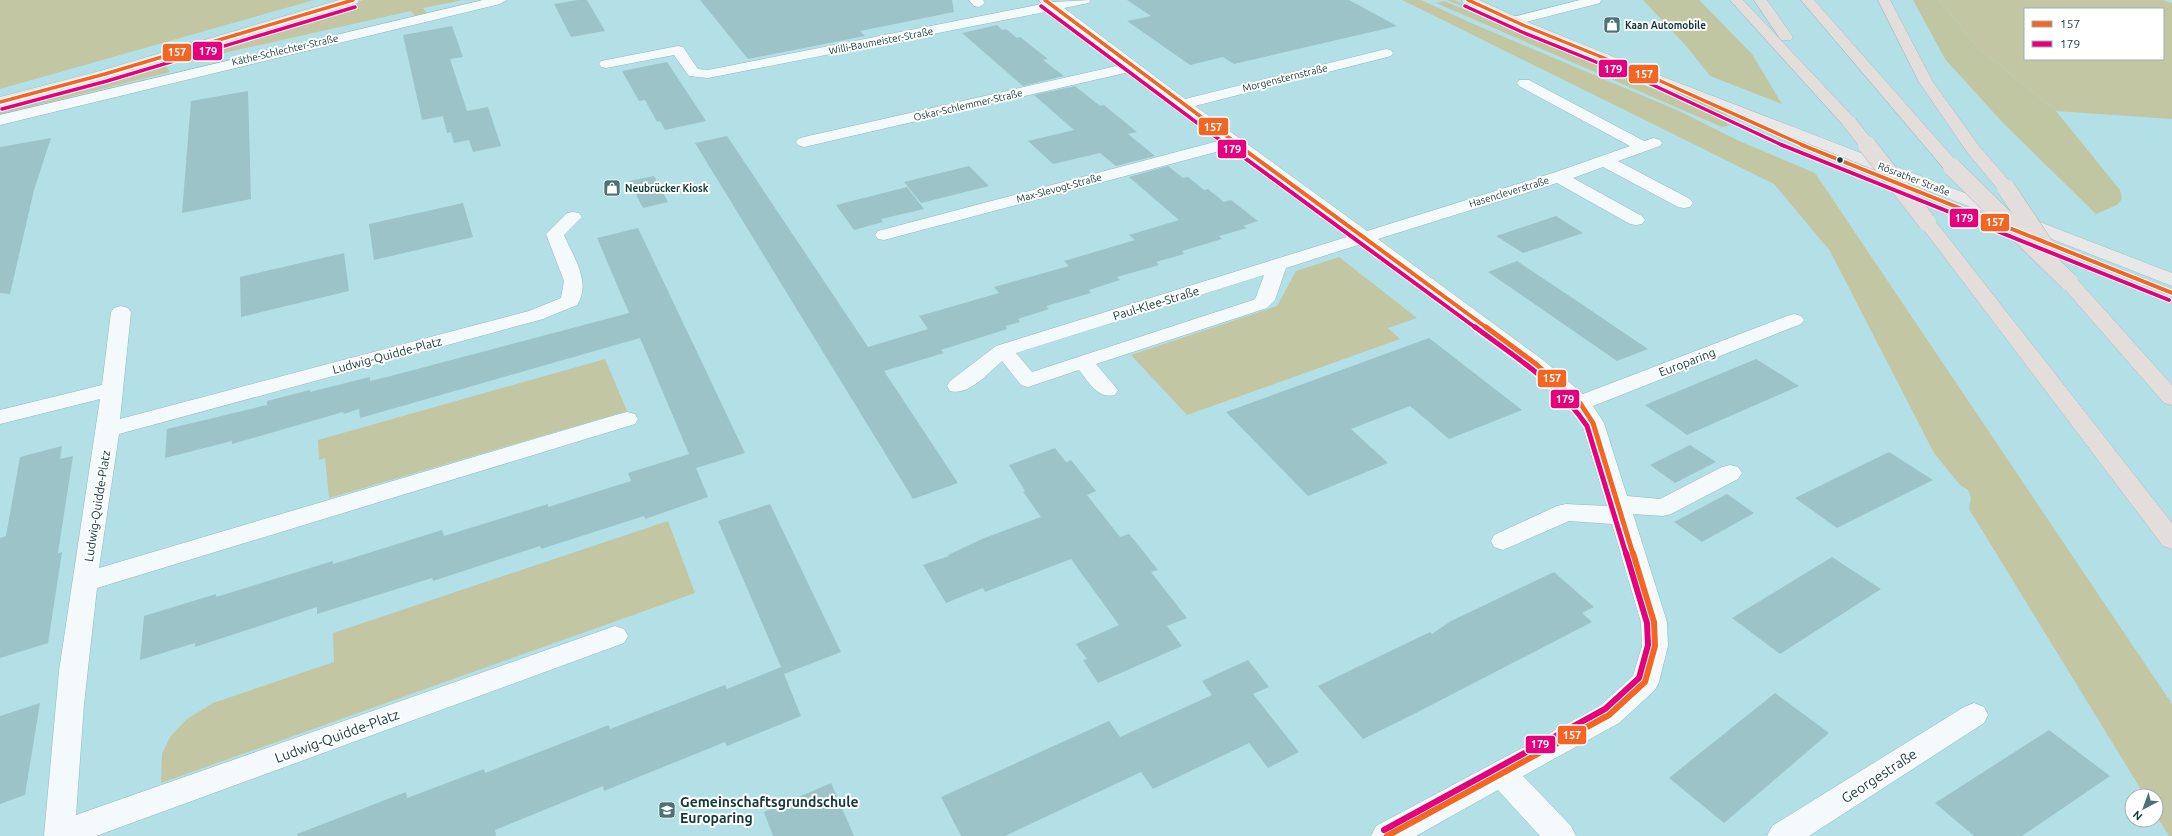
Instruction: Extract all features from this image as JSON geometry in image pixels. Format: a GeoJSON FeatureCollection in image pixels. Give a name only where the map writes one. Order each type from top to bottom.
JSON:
{"type":"FeatureCollection","features":[{"type":"Feature","properties":{"kind":"highway"},"geometry":{"type":"LineString","coordinates":[[1736,0],[1850,123],[2172,540]]}},
{"type":"Feature","properties":{"kind":"highway"},"geometry":{"type":"LineString","coordinates":[[1760,0],[1833,103]]}},
{"type":"Feature","properties":{"kind":"highway"},"geometry":{"type":"LineString","coordinates":[[1807,0],[1952,167],[2069,282],[2172,398]]}},
{"type":"Feature","properties":{"kind":"highway"},"geometry":{"type":"LineString","coordinates":[[1884,0],[1911,56],[1930,88],[1973,149],[2006,188],[2069,282]]}},
{"type":"Feature","properties":{"kind":"main road"},"geometry":{"type":"LineString","coordinates":[[0,102],[105,74],[353,0]]}},
{"type":"Feature","properties":{"kind":"main road","name":"Rösrather Straße"},"geometry":{"type":"LineString","coordinates":[[1468,0],[1514,21],[1656,79],[2172,280]]}},
{"type":"Feature","properties":{"kind":"main road","name":"Rösrather Straße"},"geometry":{"type":"LineString","coordinates":[[1656,79],[1784,138],[2172,293]]}},
{"type":"Feature","properties":{"kind":"street","name":"Käthe-Schlechter-Straße"},"geometry":{"type":"LineString","coordinates":[[0,120],[265,54],[500,0]]}},
{"type":"Feature","properties":{"kind":"street","name":"Willi-Baumeister-Straße"},"geometry":{"type":"LineString","coordinates":[[606,64],[678,50],[694,73],[708,74],[1049,3],[1084,0]]}},
{"type":"Feature","properties":{"kind":"street"},"geometry":{"type":"LineString","coordinates":[[1514,21],[1595,0]]}},
{"type":"Feature","properties":{"kind":"street"},"geometry":{"type":"LineString","coordinates":[[1049,3],[1132,67],[1536,364],[1580,403],[1593,423],[1654,622],[1655,646],[1645,682],[1608,715],[1387,836]]}},
{"type":"Feature","properties":{"kind":"street","name":"Morgensternstraße"},"geometry":{"type":"LineString","coordinates":[[1184,104],[1386,53]]}},
{"type":"Feature","properties":{"kind":"street","name":"Oskar-Schlemmer-Straße"},"geometry":{"type":"LineString","coordinates":[[804,142],[1132,67]]}},
{"type":"Feature","properties":{"kind":"street","name":"Hasencleverstraße"},"geometry":{"type":"LineString","coordinates":[[1363,238],[1559,177],[1648,145],[1524,83]]}},
{"type":"Feature","properties":{"kind":"street","name":"Max-Slevogt-Straße"},"geometry":{"type":"LineString","coordinates":[[884,235],[1234,142]]}},
{"type":"Feature","properties":{"kind":"street"},"geometry":{"type":"LineString","coordinates":[[1605,161],[1684,204]]}},
{"type":"Feature","properties":{"kind":"street"},"geometry":{"type":"LineString","coordinates":[[1559,177],[1636,220]]}},
{"type":"Feature","properties":{"kind":"street","name":"Ludwig-Quidde-Platz"},"geometry":{"type":"LineString","coordinates":[[109,429],[536,315],[570,301],[574,280],[555,234],[573,217]]}},
{"type":"Feature","properties":{"kind":"street","name":"Paul-Klee-Straße"},"geometry":{"type":"LineString","coordinates":[[958,386],[1003,350],[1363,238]]}},
{"type":"Feature","properties":{"kind":"street"},"geometry":{"type":"LineString","coordinates":[[1003,350],[1028,380],[1260,304],[1265,300],[1277,266]]}},
{"type":"Feature","properties":{"kind":"street","name":"Ludwig-Quidde-Platz"},"geometry":{"type":"LineString","coordinates":[[121,312],[109,429],[85,582],[61,790],[60,836],[615,636]]}},
{"type":"Feature","properties":{"kind":"street","name":"Europaring"},"geometry":{"type":"LineString","coordinates":[[1580,403],[1794,320]]}},
{"type":"Feature","properties":{"kind":"street"},"geometry":{"type":"LineString","coordinates":[[1083,362],[1107,390]]}},
{"type":"Feature","properties":{"kind":"street"},"geometry":{"type":"LineString","coordinates":[[0,418],[112,389]]}},
{"type":"Feature","properties":{"kind":"street","name":"Ludwig-Quidde-Platz"},"geometry":{"type":"LineString","coordinates":[[85,582],[627,419]]}},
{"type":"Feature","properties":{"kind":"street"},"geometry":{"type":"LineString","coordinates":[[1503,540],[1566,512],[1663,508],[1730,473]]}},
{"type":"Feature","properties":{"kind":"street","name":"Georgestraße"},"geometry":{"type":"LineString","coordinates":[[1783,836],[1974,715]]}},
{"type":"Feature","properties":{"kind":"street"},"geometry":{"type":"LineString","coordinates":[[1501,773],[1560,836]]}},
{"type":"Feature","properties":{"kind":"green space"},"geometry":{"type":"Polygon","coordinates":[[[0,0],[314,0],[0,89],[0,0]]]}},
{"type":"Feature","properties":{"kind":"green space"},"geometry":{"type":"Polygon","coordinates":[[[363,0],[463,0],[423,8],[427,13],[415,16],[411,11],[166,66],[170,72],[0,114],[0,107],[59,94],[363,0]]]}},
{"type":"Feature","properties":{"kind":"green space"},"geometry":{"type":"Polygon","coordinates":[[[1402,0],[1421,0],[1469,22],[1679,111],[1739,141],[1815,173],[2172,704],[2172,836],[2169,836],[2164,828],[2164,788],[2140,788],[1969,509],[1971,498],[1968,490],[1960,485],[1934,453],[1830,251],[1774,184],[1402,0]]]}},
{"type":"Feature","properties":{"kind":"green space"},"geometry":{"type":"Polygon","coordinates":[[[1447,0],[1454,0],[1544,40],[1691,98],[1718,110],[1743,125],[1736,126],[1702,106],[1447,0]]]}},
{"type":"Feature","properties":{"kind":"green space"},"geometry":{"type":"Polygon","coordinates":[[[1643,0],[1699,0],[1752,54],[1782,104],[1710,76],[1687,47],[1643,0]]]}},
{"type":"Feature","properties":{"kind":"green space"},"geometry":{"type":"Polygon","coordinates":[[[1913,0],[1939,0],[1977,47],[2056,111],[2120,190],[2122,199],[2117,205],[2096,214],[2003,123],[1945,59],[1913,0]]]}},
{"type":"Feature","properties":{"kind":"green space"},"geometry":{"type":"Polygon","coordinates":[[[1939,0],[2163,0],[2172,3],[2172,119],[2056,111],[1977,47],[1939,0]]]}},
{"type":"Feature","properties":{"kind":"green space"},"geometry":{"type":"Polygon","coordinates":[[[1444,1],[1699,108],[1730,125],[1722,127],[1436,3],[1444,1]]]}},
{"type":"Feature","properties":{"kind":"green space"},"geometry":{"type":"Polygon","coordinates":[[[1339,257],[1417,318],[1388,328],[1400,339],[1187,415],[1131,355],[1277,306],[1296,271],[1339,257]]]}},
{"type":"Feature","properties":{"kind":"green space"},"geometry":{"type":"Polygon","coordinates":[[[605,359],[627,411],[329,498],[325,458],[319,460],[318,440],[605,359]]]}},
{"type":"Feature","properties":{"kind":"green space"},"geometry":{"type":"Polygon","coordinates":[[[668,521],[695,593],[161,783],[162,754],[170,737],[187,719],[213,703],[334,662],[333,633],[668,521]]]}},
{"type":"Feature","properties":{"kind":"building"},"geometry":{"type":"Polygon","coordinates":[[[587,0],[605,31],[571,37],[554,4],[587,0]]]}},
{"type":"Feature","properties":{"kind":"building"},"geometry":{"type":"Polygon","coordinates":[[[700,0],[952,0],[954,12],[860,31],[865,36],[748,59],[700,0]]]}},
{"type":"Feature","properties":{"kind":"building"},"geometry":{"type":"Polygon","coordinates":[[[1127,0],[1349,0],[1397,26],[1234,64],[1223,57],[1190,65],[1127,21],[1151,16],[1127,0]]]}},
{"type":"Feature","properties":{"kind":"building"},"geometry":{"type":"Polygon","coordinates":[[[997,25],[1002,30],[1006,29],[1017,38],[1020,37],[1048,59],[1043,60],[1064,76],[1023,86],[962,33],[997,25]]]}},
{"type":"Feature","properties":{"kind":"building"},"geometry":{"type":"Polygon","coordinates":[[[452,26],[463,57],[450,59],[467,111],[488,107],[501,146],[473,152],[469,140],[454,143],[451,132],[447,133],[443,116],[422,120],[403,35],[452,26]]]}},
{"type":"Feature","properties":{"kind":"building"},"geometry":{"type":"Polygon","coordinates":[[[667,62],[706,121],[665,130],[660,121],[657,122],[645,100],[639,101],[622,71],[667,62]]]}},
{"type":"Feature","properties":{"kind":"building"},"geometry":{"type":"Polygon","coordinates":[[[1075,86],[1100,106],[1104,105],[1137,132],[1128,134],[1155,156],[1116,166],[1100,153],[1053,164],[1028,141],[1074,130],[1034,95],[1075,86]]]}},
{"type":"Feature","properties":{"kind":"building"},"geometry":{"type":"Polygon","coordinates":[[[248,91],[251,199],[182,213],[191,101],[248,91]]]}},
{"type":"Feature","properties":{"kind":"building"},"geometry":{"type":"Polygon","coordinates":[[[727,136],[868,347],[928,329],[919,316],[999,293],[994,287],[1069,266],[1064,261],[1135,240],[1129,235],[1179,220],[1129,177],[1168,166],[1183,178],[1188,177],[1204,190],[1208,189],[1224,202],[1231,200],[1258,221],[1243,226],[1247,228],[1219,236],[1222,239],[1182,251],[1184,254],[1156,262],[1159,265],[1117,277],[1120,280],[1089,290],[1091,293],[1046,306],[1049,309],[1018,319],[1020,322],[1006,326],[1007,329],[941,350],[944,353],[884,371],[958,483],[913,499],[695,143],[727,136]]]}},
{"type":"Feature","properties":{"kind":"building"},"geometry":{"type":"Polygon","coordinates":[[[51,138],[34,190],[10,294],[0,293],[0,147],[51,138]]]}},
{"type":"Feature","properties":{"kind":"building"},"geometry":{"type":"Polygon","coordinates":[[[969,166],[989,186],[921,203],[904,182],[969,166]]]}},
{"type":"Feature","properties":{"kind":"building"},"geometry":{"type":"Polygon","coordinates":[[[654,176],[668,202],[643,208],[629,181],[654,176]]]}},
{"type":"Feature","properties":{"kind":"building"},"geometry":{"type":"Polygon","coordinates":[[[907,187],[924,209],[881,219],[883,222],[854,230],[836,205],[907,187]]]}},
{"type":"Feature","properties":{"kind":"building"},"geometry":{"type":"Polygon","coordinates":[[[463,203],[473,237],[374,260],[369,224],[463,203]]]}},
{"type":"Feature","properties":{"kind":"building"},"geometry":{"type":"Polygon","coordinates":[[[1556,216],[1583,233],[1523,253],[1496,236],[1556,216]]]}},
{"type":"Feature","properties":{"kind":"building"},"geometry":{"type":"Polygon","coordinates":[[[638,228],[745,453],[696,468],[708,497],[645,519],[644,516],[541,549],[540,546],[433,581],[432,578],[317,614],[317,607],[195,647],[195,643],[140,660],[144,616],[216,594],[216,597],[333,561],[333,564],[442,530],[444,536],[548,504],[548,507],[631,481],[628,473],[689,454],[640,338],[360,418],[359,409],[344,414],[343,412],[232,444],[232,441],[165,458],[167,429],[267,405],[267,401],[310,390],[310,392],[370,377],[370,381],[387,377],[629,313],[597,238],[638,228]]]}},
{"type":"Feature","properties":{"kind":"building"},"geometry":{"type":"Polygon","coordinates":[[[344,253],[349,291],[241,317],[240,277],[344,253]]]}},
{"type":"Feature","properties":{"kind":"building"},"geometry":{"type":"Polygon","coordinates":[[[1517,261],[1648,349],[1617,361],[1488,272],[1517,261]]]}},
{"type":"Feature","properties":{"kind":"building"},"geometry":{"type":"Polygon","coordinates":[[[1429,338],[1522,410],[1449,439],[1410,406],[1351,429],[1388,463],[1308,496],[1226,412],[1429,338]]]}},
{"type":"Feature","properties":{"kind":"building"},"geometry":{"type":"Polygon","coordinates":[[[1756,359],[1799,386],[1687,435],[1645,405],[1756,359]]]}},
{"type":"Feature","properties":{"kind":"building"},"geometry":{"type":"Polygon","coordinates":[[[1690,445],[1716,462],[1675,483],[1650,465],[1690,445]]]}},
{"type":"Feature","properties":{"kind":"building"},"geometry":{"type":"Polygon","coordinates":[[[62,446],[60,459],[73,456],[58,553],[62,552],[48,643],[0,658],[0,538],[6,536],[20,457],[62,446]]]}},
{"type":"Feature","properties":{"kind":"building"},"geometry":{"type":"Polygon","coordinates":[[[1055,448],[1066,462],[1071,460],[1096,491],[1087,495],[1120,537],[1129,534],[1158,570],[1151,572],[1187,618],[1167,626],[1182,646],[1098,683],[1083,660],[1087,659],[1076,644],[1119,625],[1071,559],[985,592],[983,588],[946,603],[923,565],[949,556],[948,555],[982,539],[1041,517],[1023,492],[1025,491],[1009,465],[1055,448]]]}},
{"type":"Feature","properties":{"kind":"building"},"geometry":{"type":"Polygon","coordinates":[[[1889,452],[1933,480],[1837,528],[1795,498],[1889,452]]]}},
{"type":"Feature","properties":{"kind":"building"},"geometry":{"type":"Polygon","coordinates":[[[1727,494],[1754,513],[1702,542],[1674,522],[1727,494]]]}},
{"type":"Feature","properties":{"kind":"building"},"geometry":{"type":"Polygon","coordinates":[[[770,504],[841,652],[784,674],[801,716],[727,746],[725,742],[604,791],[603,786],[495,830],[496,836],[298,836],[297,834],[406,792],[407,798],[484,769],[485,773],[609,725],[610,729],[725,685],[727,689],[781,667],[718,521],[770,504]]]}},
{"type":"Feature","properties":{"kind":"building"},"geometry":{"type":"Polygon","coordinates":[[[1832,557],[1881,589],[1780,654],[1732,618],[1832,557]]]}},
{"type":"Feature","properties":{"kind":"building"},"geometry":{"type":"Polygon","coordinates":[[[1554,572],[1594,607],[1582,613],[1592,622],[1363,739],[1318,686],[1430,632],[1432,634],[1451,621],[1554,572]]]}},
{"type":"Feature","properties":{"kind":"building"},"geometry":{"type":"Polygon","coordinates":[[[1248,660],[1269,687],[1253,694],[1299,752],[1268,768],[1249,743],[1153,789],[1141,772],[1005,836],[961,836],[941,797],[1109,721],[1120,737],[1212,695],[1202,681],[1248,660]]]}},
{"type":"Feature","properties":{"kind":"building"},"geometry":{"type":"Polygon","coordinates":[[[1775,693],[1829,733],[1724,823],[1669,778],[1775,693]]]}},
{"type":"Feature","properties":{"kind":"building"},"geometry":{"type":"Polygon","coordinates":[[[40,703],[25,795],[0,804],[0,716],[40,703]]]}},
{"type":"Feature","properties":{"kind":"building"},"geometry":{"type":"Polygon","coordinates":[[[2049,730],[2110,776],[2022,836],[1974,836],[1935,803],[2049,730]]]}},
{"type":"Feature","properties":{"kind":"building"},"geometry":{"type":"Polygon","coordinates":[[[831,783],[854,836],[773,836],[764,812],[831,783]]]}},
{"type":"Feature","properties":{"kind":"transit line","name":"157"},"geometry":{"type":"LineString","coordinates":[[0,102],[105,74],[353,0]]}},
{"type":"Feature","properties":{"kind":"transit line","name":"157"},"geometry":{"type":"LineString","coordinates":[[1045,0],[1132,67],[1536,364],[1580,403],[1593,423],[1654,622],[1655,646],[1645,682],[1609,715],[1387,836]]}},
{"type":"Feature","properties":{"kind":"transit line","name":"157"},"geometry":{"type":"LineString","coordinates":[[1468,0],[1525,26],[1656,79],[1784,138],[2172,293]]}},
{"type":"Feature","properties":{"kind":"transit line","name":"179"},"geometry":{"type":"LineString","coordinates":[[1041,6],[1128,73],[1532,369],[1575,408],[1587,426],[1647,623],[1648,645],[1639,678],[1605,709],[1384,830]]}},
{"type":"Feature","properties":{"kind":"transit line","name":"179"},"geometry":{"type":"LineString","coordinates":[[1465,6],[1522,32],[1653,85],[1781,145],[2169,300]]}},
{"type":"Feature","properties":{"kind":"transit line","name":"179"},"geometry":{"type":"LineString","coordinates":[[2,109],[107,81],[355,7]]}},
{"type":"Feature","properties":{"kind":"place","name":"Kaan Automobile"},"geometry":{"type":"Point","coordinates":[1612,25]}},
{"type":"Feature","properties":{"kind":"place","name":"Neubrücker Kiosk"},"geometry":{"type":"Point","coordinates":[612,188]}},
{"type":"Feature","properties":{"kind":"place","name":"Gemeinschaftsgrundschule Europaring"},"geometry":{"type":"Point","coordinates":[667,810]}}]}
